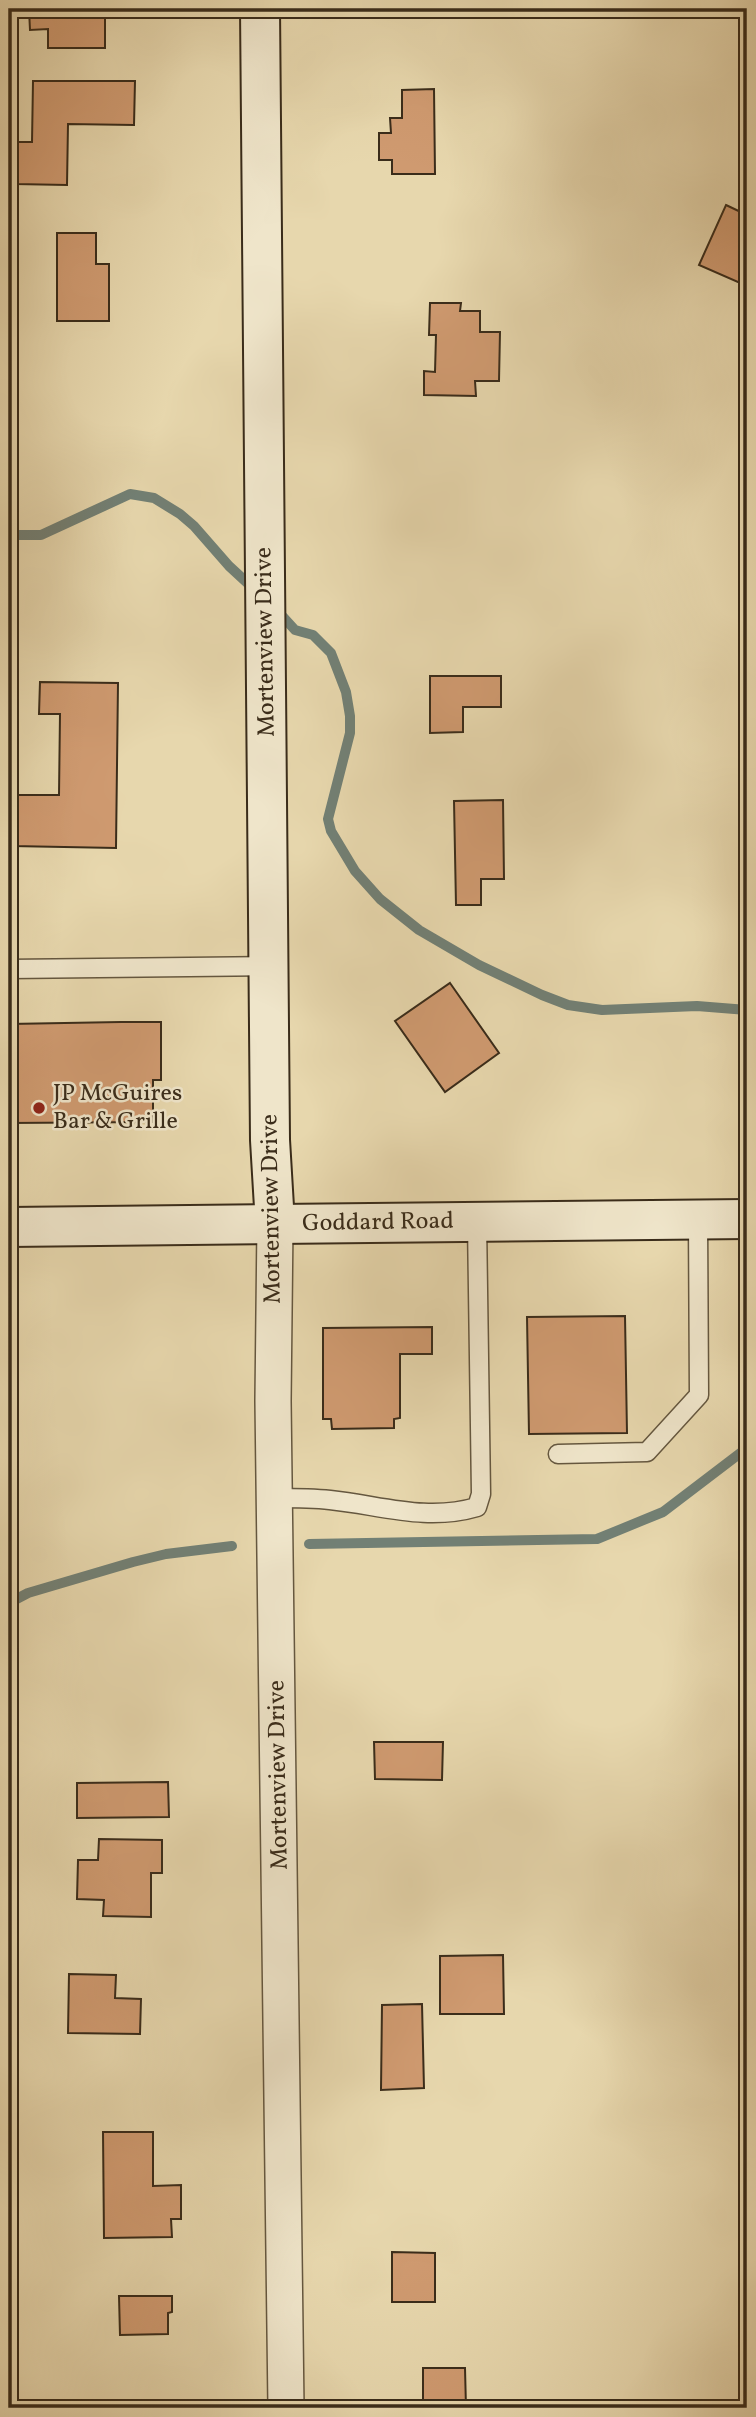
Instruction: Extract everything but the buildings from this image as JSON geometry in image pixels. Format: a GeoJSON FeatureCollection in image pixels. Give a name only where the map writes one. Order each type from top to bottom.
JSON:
{"type":"FeatureCollection","features":[{"type":"Feature","properties":{"kind":"street","name":"Mortenview Drive"},"geometry":{"type":"LineString","coordinates":[[260,9],[268,966],[270,1140],[275,1224],[273,1401],[286,2408]]}},
{"type":"Feature","properties":{"kind":"street","name":"Goddard Road"},"geometry":{"type":"LineString","coordinates":[[9,1227],[747,1219]]}},
{"type":"Feature","properties":{"kind":"lane"},"geometry":{"type":"LineString","coordinates":[[9,969],[268,966]]}},
{"type":"Feature","properties":{"kind":"lane"},"geometry":{"type":"LineString","coordinates":[[558,1454],[648,1452],[699,1395],[698,1220]]}},
{"type":"Feature","properties":{"kind":"lane"},"geometry":{"type":"LineString","coordinates":[[275,1497],[330,1500],[413,1514],[460,1512],[477,1507],[481,1494],[477,1222]]}},
{"type":"Feature","properties":{"kind":"waterway"},"geometry":{"type":"LineString","coordinates":[[9,535],[41,535],[130,494],[154,498],[194,526],[229,566],[255,590]]}},
{"type":"Feature","properties":{"kind":"waterway"},"geometry":{"type":"LineString","coordinates":[[275,608],[295,630],[313,635],[331,653],[346,692],[350,733],[328,819],[331,831],[355,871],[380,899],[419,930],[479,965],[568,1005],[602,1010],[697,1006],[747,1010]]}},
{"type":"Feature","properties":{"kind":"waterway"},"geometry":{"type":"LineString","coordinates":[[309,1544],[597,1539],[663,1512],[747,1448]]}},
{"type":"Feature","properties":{"kind":"waterway"},"geometry":{"type":"LineString","coordinates":[[9,1603],[28,1593],[133,1562],[166,1554],[232,1546]]}},
{"type":"Feature","properties":{"kind":"place","name":"JP McGuires Bar & Grille"},"geometry":{"type":"Point","coordinates":[39,1108]}}]}
